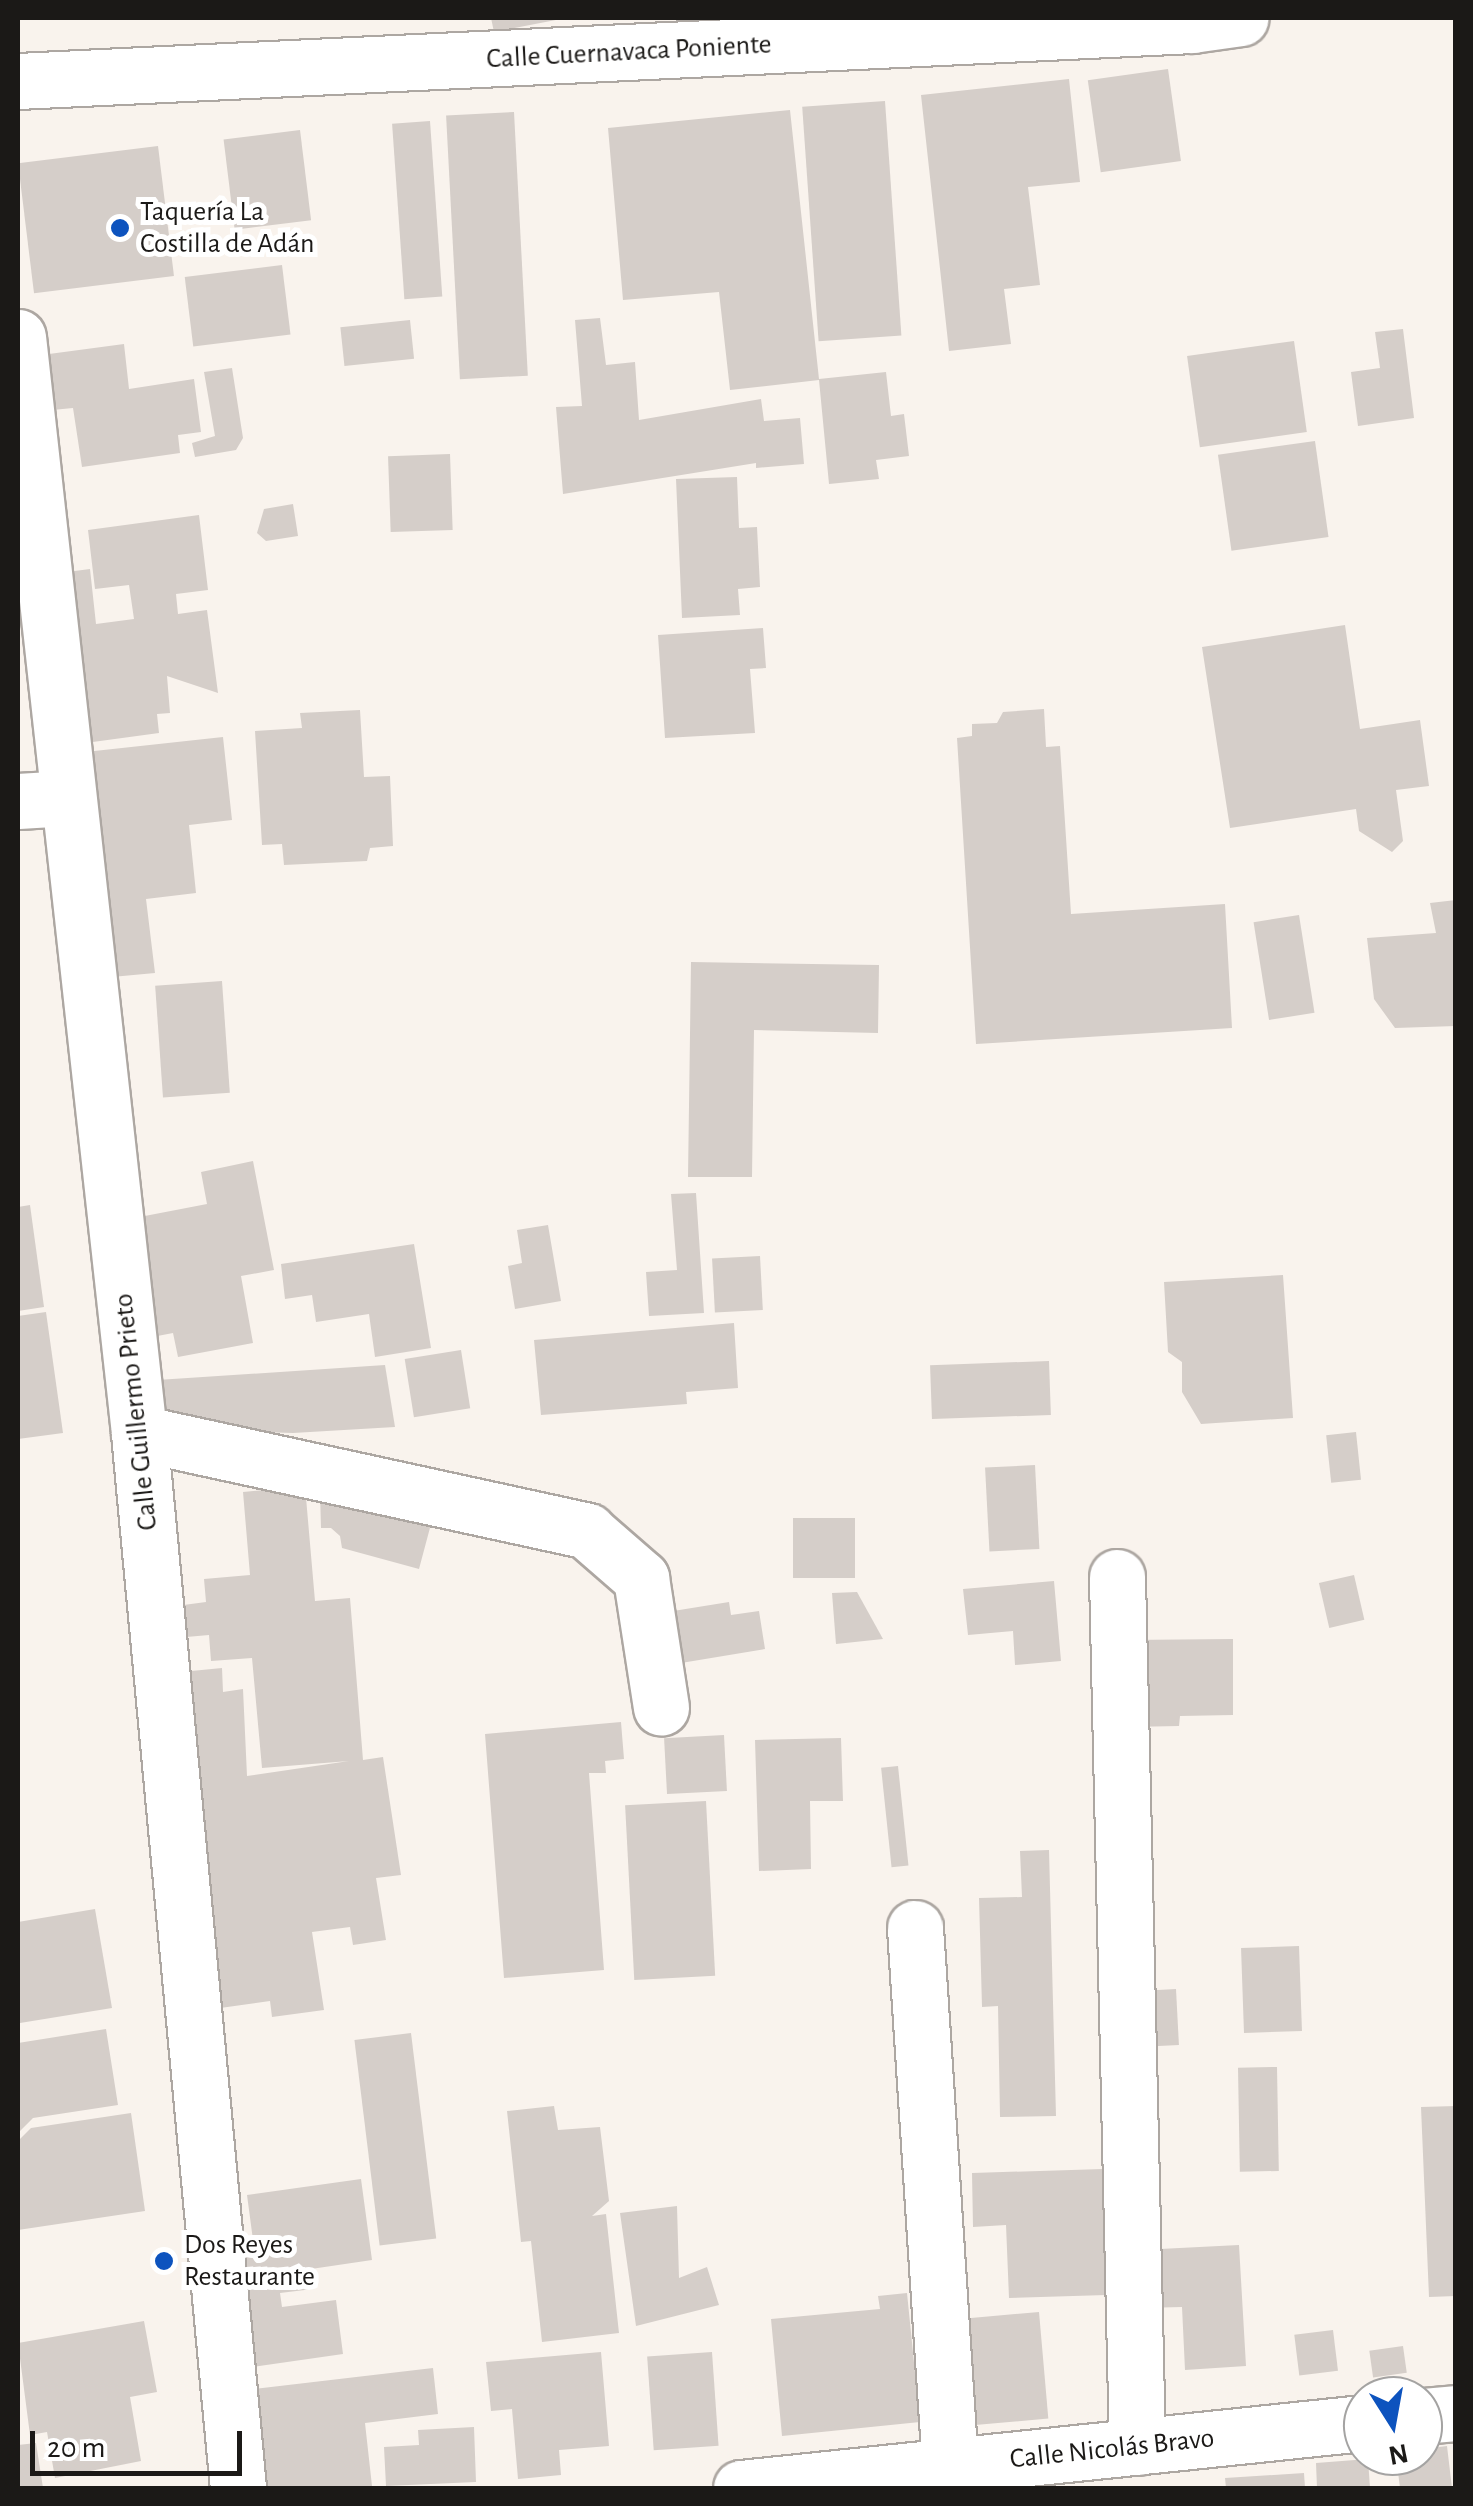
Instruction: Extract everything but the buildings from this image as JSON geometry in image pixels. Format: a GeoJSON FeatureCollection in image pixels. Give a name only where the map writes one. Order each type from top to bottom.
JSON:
{"type":"FeatureCollection","features":[{"type":"Feature","properties":{"kind":"street","name":"Calle Cuernavaca Poniente"},"geometry":{"type":"LineString","coordinates":[[18,82],[1192,26],[1240,18]]}},
{"type":"Feature","properties":{"kind":"street","name":"Calle Guillermo Prieto"},"geometry":{"type":"LineString","coordinates":[[18,337],[43,799],[139,1433],[238,2488]]}},
{"type":"Feature","properties":{"kind":"street"},"geometry":{"type":"LineString","coordinates":[[139,1433],[587,1531],[641,1578],[661,1706]]}},
{"type":"Feature","properties":{"kind":"street"},"geometry":{"type":"LineString","coordinates":[[1118,1577],[1137,2447]]}},
{"type":"Feature","properties":{"kind":"street"},"geometry":{"type":"LineString","coordinates":[[915,1928],[950,2466]]}},
{"type":"Feature","properties":{"kind":"street","name":"Calle Nicolás Bravo"},"geometry":{"type":"LineString","coordinates":[[742,2488],[1343,2425]]}},
{"type":"Feature","properties":{"kind":"place","name":"Taquería La Costilla de Adán"},"geometry":{"type":"Point","coordinates":[120,228]}},
{"type":"Feature","properties":{"kind":"place","name":"Dos Reyes Restaurante"},"geometry":{"type":"Point","coordinates":[164,2261]}}]}
